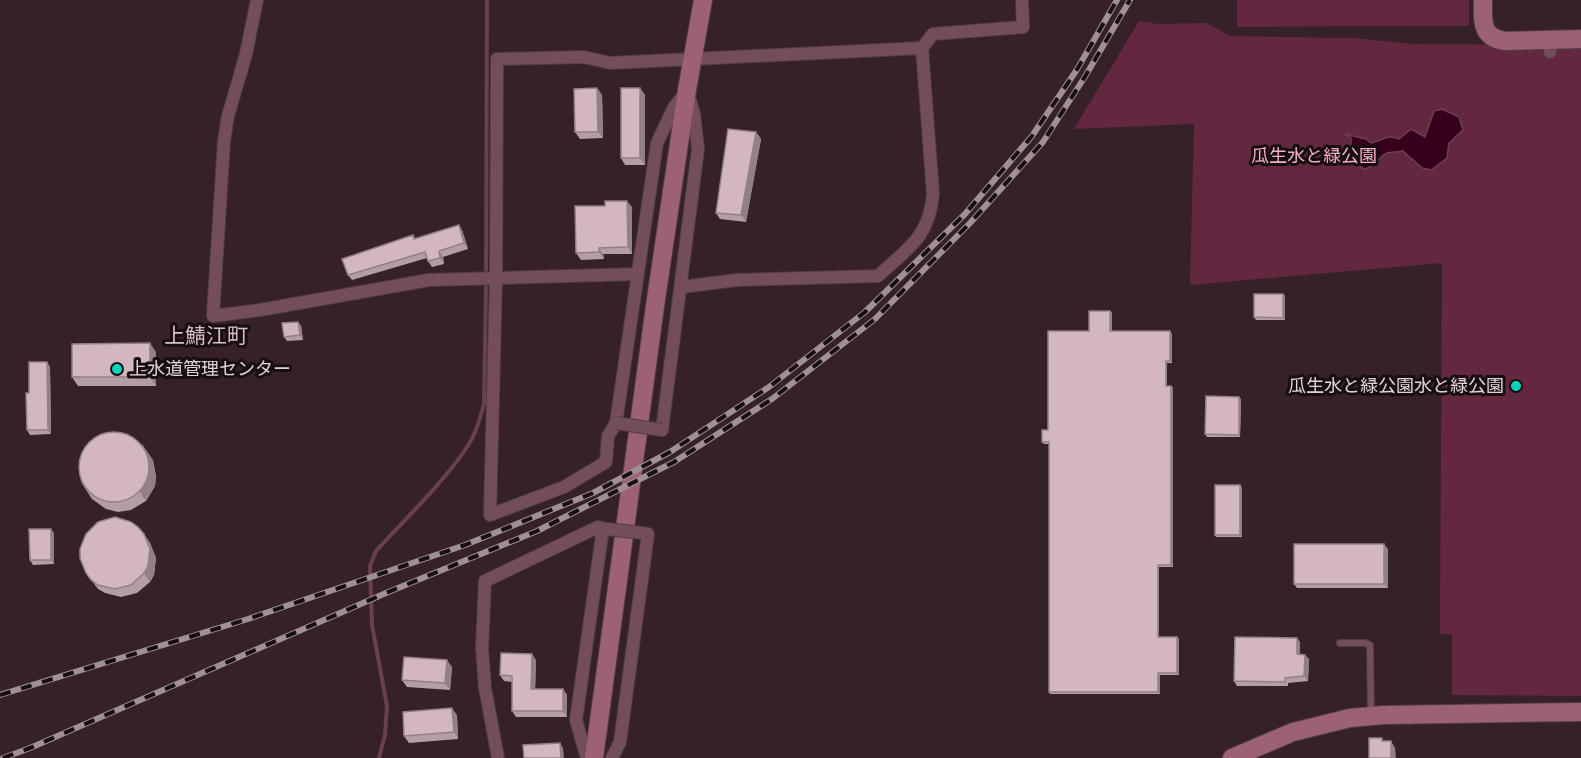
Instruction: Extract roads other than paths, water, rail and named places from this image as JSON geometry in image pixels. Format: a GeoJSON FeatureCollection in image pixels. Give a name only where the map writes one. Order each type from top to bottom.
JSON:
{"type":"FeatureCollection","features":[{"type":"Feature","properties":{"kind":"street"},"geometry":{"type":"LineString","coordinates":[[257,0],[246,54],[225,132],[213,316],[260,310],[429,280],[638,274]]}},
{"type":"Feature","properties":{"kind":"street"},"geometry":{"type":"LineString","coordinates":[[594,758],[655,306],[687,90],[703,0]]}},
{"type":"Feature","properties":{"kind":"street"},"geometry":{"type":"LineString","coordinates":[[682,287],[736,280],[879,276],[920,236],[930,216],[933,194],[922,48],[933,34],[1023,27],[1022,0]]}},
{"type":"Feature","properties":{"kind":"street"},"geometry":{"type":"LineString","coordinates":[[1483,0],[1485,28],[1489,36],[1505,41],[1550,46],[1581,39]]}},
{"type":"Feature","properties":{"kind":"street"},"geometry":{"type":"LineString","coordinates":[[687,90],[674,107],[657,143],[616,423],[608,436],[606,462],[564,487],[490,515],[491,278],[497,58],[584,57],[610,63],[922,48]]}},
{"type":"Feature","properties":{"kind":"street"},"geometry":{"type":"LineString","coordinates":[[616,423],[662,430],[698,149],[694,114],[687,90]]}},
{"type":"Feature","properties":{"kind":"street"},"geometry":{"type":"LineString","coordinates":[[498,758],[485,688],[482,648],[485,581],[598,527],[648,534],[620,742],[612,758]]}},
{"type":"Feature","properties":{"kind":"street"},"geometry":{"type":"LineString","coordinates":[[587,758],[576,720],[605,528]]}},
{"type":"Feature","properties":{"kind":"street"},"geometry":{"type":"LineString","coordinates":[[1232,758],[1293,732],[1330,722],[1371,716],[1581,712]]}},
{"type":"Feature","properties":{"kind":"lane"},"geometry":{"type":"LineString","coordinates":[[1340,643],[1370,645],[1371,716]]}},
{"type":"Feature","properties":{"kind":"waterway"},"geometry":{"type":"LineString","coordinates":[[379,758],[385,735],[387,706],[372,625],[370,566],[376,551],[436,487],[467,447],[484,404],[487,0]]}},
{"type":"Feature","properties":{"kind":"railway"},"geometry":{"type":"LineString","coordinates":[[0,695],[248,619],[465,545],[593,493],[670,452],[769,387],[865,312],[965,214],[1032,136],[1076,71],[1117,0]]}},
{"type":"Feature","properties":{"kind":"railway"},"geometry":{"type":"LineString","coordinates":[[3,758],[386,593],[537,531],[674,462],[772,399],[875,319],[971,222],[1043,142],[1130,0]]}},
{"type":"Feature","properties":{"kind":"place","name":"上水道管理センター"},"geometry":{"type":"Point","coordinates":[117,369]}},
{"type":"Feature","properties":{"kind":"place","name":"瓜生水と緑公園水と緑公園"},"geometry":{"type":"Point","coordinates":[1516,386]}},
{"type":"Feature","properties":{"kind":"district","name":"上鯖江町"},"geometry":{"type":"Point","coordinates":[206,336]}},
{"type":"Feature","properties":{"kind":"park label","name":"瓜生水と緑公園"},"geometry":{"type":"Point","coordinates":[1314,156]}}]}
